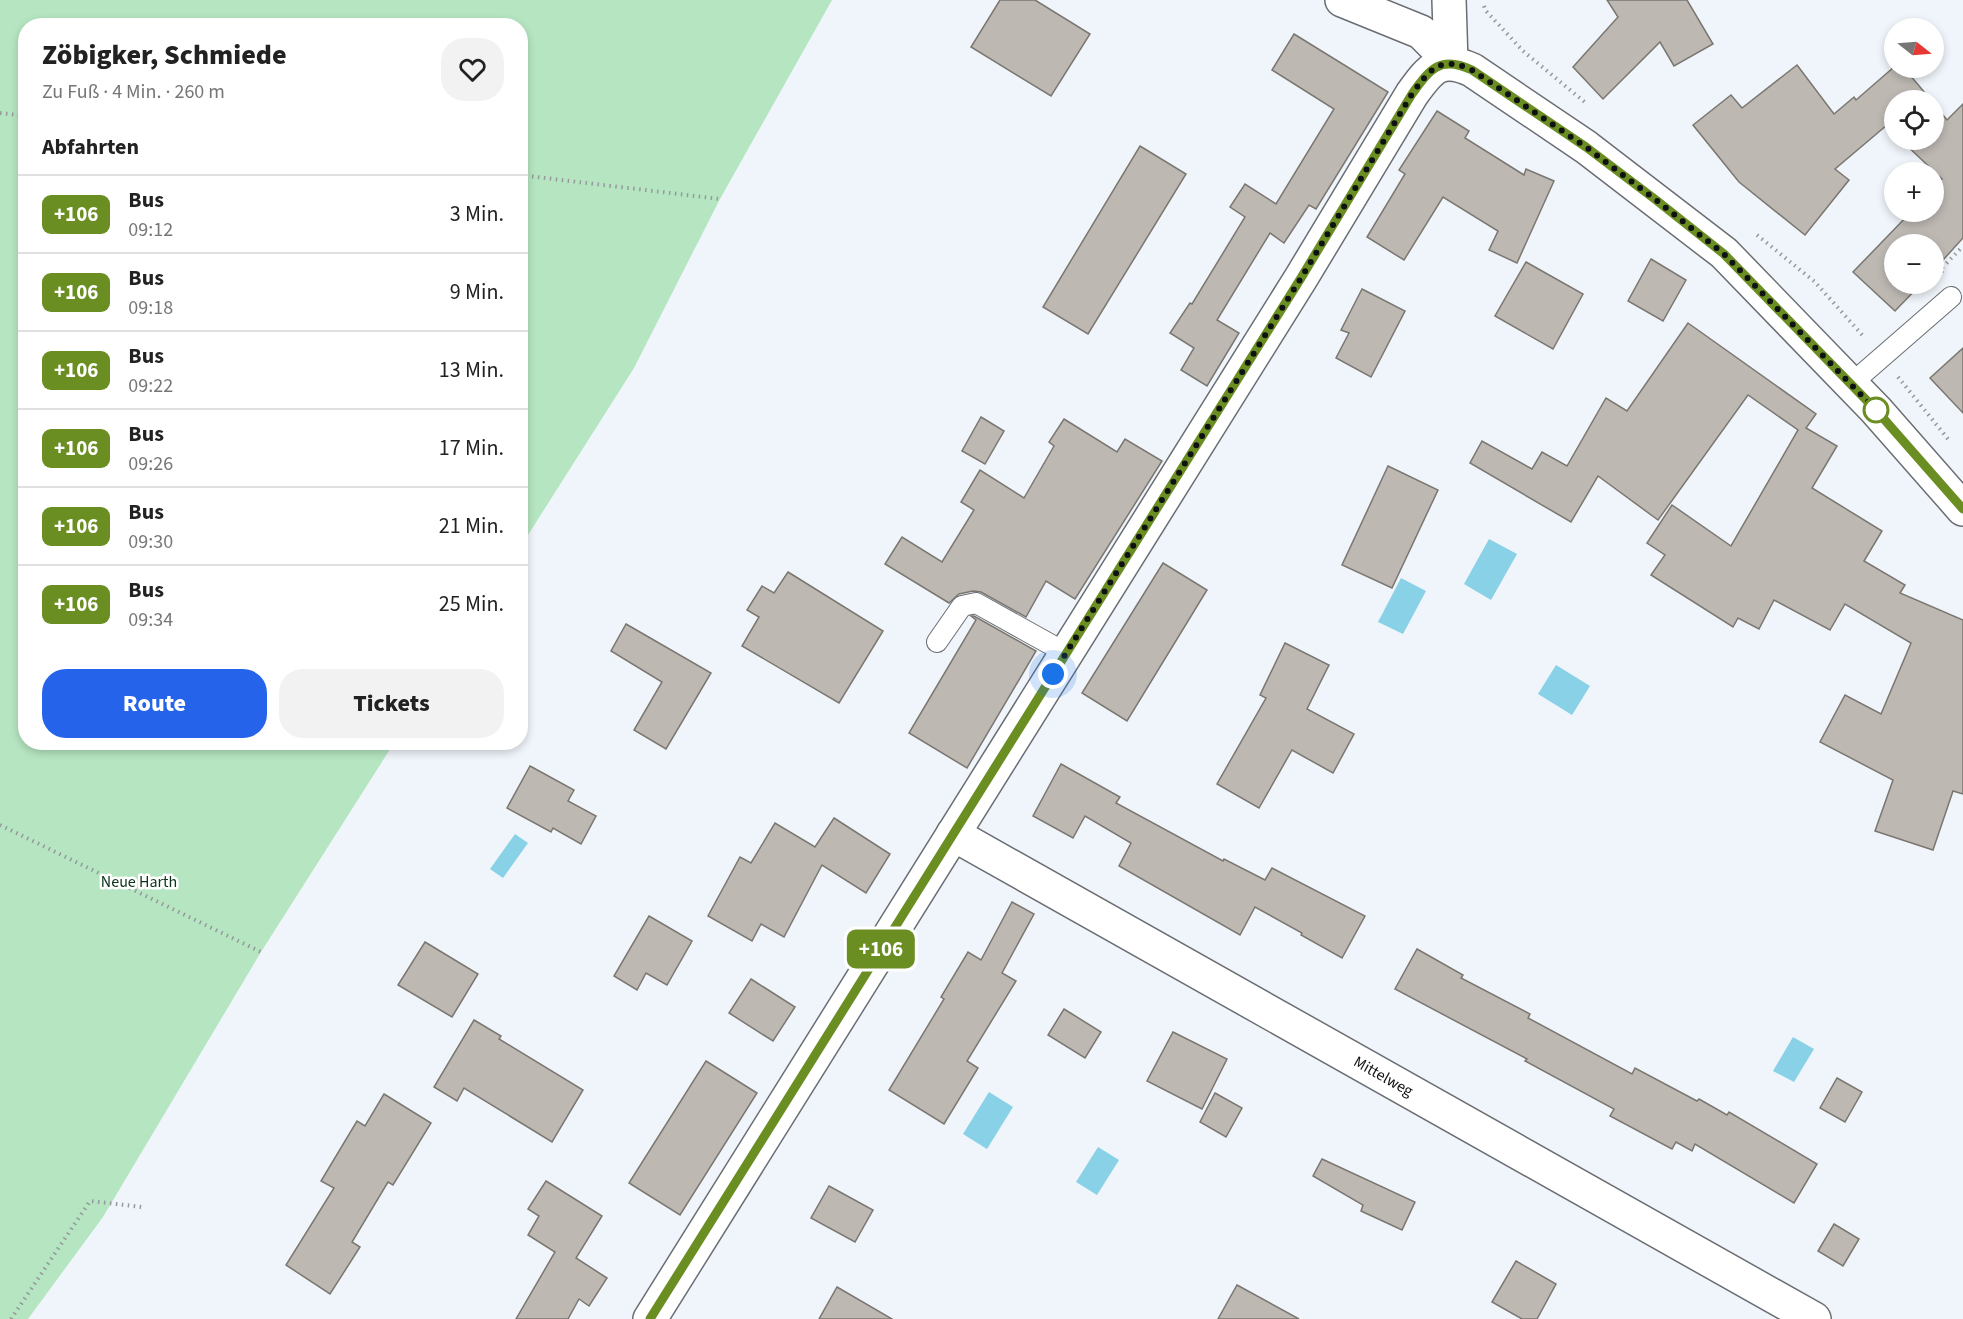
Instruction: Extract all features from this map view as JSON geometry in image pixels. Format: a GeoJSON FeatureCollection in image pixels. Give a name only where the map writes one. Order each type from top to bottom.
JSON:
{"type":"FeatureCollection","features":[{"type":"Feature","properties":{"kind":"main road"},"geometry":{"type":"LineString","coordinates":[[1342,0],[1421,32],[1451,62],[1472,70],[1586,147],[1724,254],[1851,384],[1963,509]]}},
{"type":"Feature","properties":{"kind":"main road"},"geometry":{"type":"LineString","coordinates":[[1449,0],[1451,62]]}},
{"type":"Feature","properties":{"kind":"main road"},"geometry":{"type":"LineString","coordinates":[[650,1319],[1301,278],[1412,94],[1432,69],[1451,62]]}},
{"type":"Feature","properties":{"kind":"main road","name":"Mittelweg"},"geometry":{"type":"LineString","coordinates":[[953,834],[1814,1319]]}},
{"type":"Feature","properties":{"kind":"lane"},"geometry":{"type":"LineString","coordinates":[[1851,384],[1951,297]]}},
{"type":"Feature","properties":{"kind":"lane"},"geometry":{"type":"LineString","coordinates":[[937,642],[962,606],[976,603],[1066,654]]}},
{"type":"Feature","properties":{"kind":"path"},"geometry":{"type":"LineString","coordinates":[[0,113],[18,115]]}},
{"type":"Feature","properties":{"kind":"path"},"geometry":{"type":"LineString","coordinates":[[528,176],[720,199]]}},
{"type":"Feature","properties":{"kind":"path"},"geometry":{"type":"LineString","coordinates":[[0,825],[261,952]]}},
{"type":"Feature","properties":{"kind":"path"},"geometry":{"type":"LineString","coordinates":[[11,1319],[90,1201],[142,1207]]}},
{"type":"Feature","properties":{"kind":"green space","name":"Neue Harth"},"geometry":{"type":"Polygon","coordinates":[[[0,0],[832,0],[720,199],[634,368],[528,535],[528,18],[18,18],[18,750],[390,750],[261,952],[103,1217],[28,1319],[0,1319],[0,0]]]}},
{"type":"Feature","properties":{"kind":"water"},"geometry":{"type":"Polygon","coordinates":[[[1489,539],[1517,554],[1491,600],[1464,584],[1489,539]]]}},
{"type":"Feature","properties":{"kind":"water"},"geometry":{"type":"Polygon","coordinates":[[[1401,578],[1426,591],[1403,634],[1378,622],[1401,578]]]}},
{"type":"Feature","properties":{"kind":"water"},"geometry":{"type":"Polygon","coordinates":[[[1556,665],[1590,686],[1572,715],[1538,694],[1556,665]]]}},
{"type":"Feature","properties":{"kind":"water"},"geometry":{"type":"Polygon","coordinates":[[[515,834],[528,843],[503,878],[490,869],[515,834]]]}},
{"type":"Feature","properties":{"kind":"water"},"geometry":{"type":"Polygon","coordinates":[[[1793,1037],[1814,1049],[1794,1082],[1773,1071],[1793,1037]]]}},
{"type":"Feature","properties":{"kind":"water"},"geometry":{"type":"Polygon","coordinates":[[[989,1092],[1013,1107],[987,1149],[963,1134],[989,1092]]]}},
{"type":"Feature","properties":{"kind":"water"},"geometry":{"type":"Polygon","coordinates":[[[1098,1147],[1119,1160],[1097,1195],[1076,1182],[1098,1147]]]}},
{"type":"Feature","properties":{"kind":"building"},"geometry":{"type":"Polygon","coordinates":[[[1000,0],[1035,0],[1090,34],[1051,96],[971,47],[1000,0]]]}},
{"type":"Feature","properties":{"kind":"building"},"geometry":{"type":"Polygon","coordinates":[[[1607,0],[1687,0],[1713,44],[1674,66],[1660,42],[1603,99],[1573,67],[1618,17],[1607,0]]]}},
{"type":"Feature","properties":{"kind":"building"},"geometry":{"type":"Polygon","coordinates":[[[1294,34],[1388,92],[1316,209],[1309,205],[1284,243],[1270,233],[1217,320],[1239,333],[1207,386],[1181,370],[1194,348],[1170,333],[1190,303],[1192,304],[1245,217],[1230,207],[1245,184],[1276,204],[1334,109],[1272,70],[1294,34]]]}},
{"type":"Feature","properties":{"kind":"building"},"geometry":{"type":"Polygon","coordinates":[[[1797,65],[1834,114],[1854,97],[1856,100],[1884,76],[1884,78],[1912,78],[1923,90],[1884,90],[1884,128],[1835,169],[1849,180],[1805,235],[1739,182],[1693,125],[1731,95],[1742,108],[1797,65]]]}},
{"type":"Feature","properties":{"kind":"building"},"geometry":{"type":"Polygon","coordinates":[[[1963,104],[1963,238],[1944,259],[1944,234],[1890,234],[1901,222],[1944,222],[1944,162],[1924,162],[1912,150],[1944,150],[1944,116],[1947,120],[1963,104]]]}},
{"type":"Feature","properties":{"kind":"building"},"geometry":{"type":"Polygon","coordinates":[[[1437,111],[1469,131],[1465,138],[1524,175],[1526,169],[1554,181],[1517,263],[1489,250],[1498,231],[1443,197],[1404,260],[1367,237],[1405,174],[1399,170],[1437,111]]]}},
{"type":"Feature","properties":{"kind":"building"},"geometry":{"type":"Polygon","coordinates":[[[1140,146],[1186,174],[1088,334],[1043,307],[1140,146]]]}},
{"type":"Feature","properties":{"kind":"building"},"geometry":{"type":"Polygon","coordinates":[[[1884,240],[1884,294],[1911,294],[1895,311],[1853,272],[1884,240]]]}},
{"type":"Feature","properties":{"kind":"building"},"geometry":{"type":"Polygon","coordinates":[[[1651,259],[1686,280],[1663,321],[1628,301],[1651,259]]]}},
{"type":"Feature","properties":{"kind":"building"},"geometry":{"type":"Polygon","coordinates":[[[1526,262],[1583,294],[1553,349],[1495,316],[1526,262]]]}},
{"type":"Feature","properties":{"kind":"building"},"geometry":{"type":"Polygon","coordinates":[[[1362,289],[1405,311],[1371,377],[1336,358],[1349,333],[1341,330],[1362,289]]]}},
{"type":"Feature","properties":{"kind":"building"},"geometry":{"type":"Polygon","coordinates":[[[1688,323],[1816,414],[1806,428],[1837,446],[1812,488],[1882,531],[1864,561],[1905,585],[1900,593],[1963,620],[1963,794],[1953,791],[1933,850],[1875,831],[1893,780],[1820,742],[1845,695],[1881,714],[1911,643],[1845,604],[1830,630],[1774,600],[1759,629],[1738,618],[1733,627],[1651,575],[1665,555],[1647,543],[1672,505],[1731,546],[1798,430],[1748,395],[1658,520],[1598,476],[1571,522],[1470,463],[1482,441],[1532,469],[1542,452],[1567,466],[1606,398],[1627,411],[1688,323]]]}},
{"type":"Feature","properties":{"kind":"building"},"geometry":{"type":"Polygon","coordinates":[[[1963,348],[1963,413],[1930,378],[1963,348]]]}},
{"type":"Feature","properties":{"kind":"building"},"geometry":{"type":"Polygon","coordinates":[[[981,417],[1004,431],[985,464],[962,451],[981,417]]]}},
{"type":"Feature","properties":{"kind":"building"},"geometry":{"type":"Polygon","coordinates":[[[1064,419],[1117,452],[1125,439],[1162,461],[1075,599],[1046,581],[1026,617],[981,592],[959,594],[949,603],[885,564],[902,537],[942,562],[974,510],[961,502],[980,470],[1024,498],[1054,446],[1049,442],[1064,419]]]}},
{"type":"Feature","properties":{"kind":"building"},"geometry":{"type":"Polygon","coordinates":[[[1388,466],[1438,490],[1392,588],[1342,565],[1388,466]]]}},
{"type":"Feature","properties":{"kind":"building"},"geometry":{"type":"Polygon","coordinates":[[[1163,563],[1207,590],[1127,721],[1082,693],[1163,563]]]}},
{"type":"Feature","properties":{"kind":"building"},"geometry":{"type":"Polygon","coordinates":[[[788,572],[883,631],[839,703],[742,646],[759,617],[747,610],[762,586],[774,593],[788,572]]]}},
{"type":"Feature","properties":{"kind":"building"},"geometry":{"type":"Polygon","coordinates":[[[971,616],[1036,651],[967,768],[909,733],[976,620],[971,616]]]}},
{"type":"Feature","properties":{"kind":"building"},"geometry":{"type":"Polygon","coordinates":[[[626,624],[711,673],[666,749],[634,730],[662,682],[611,651],[626,624]]]}},
{"type":"Feature","properties":{"kind":"building"},"geometry":{"type":"Polygon","coordinates":[[[1285,643],[1329,665],[1307,709],[1354,734],[1333,773],[1292,750],[1259,808],[1217,784],[1266,698],[1260,695],[1285,643]]]}},
{"type":"Feature","properties":{"kind":"building"},"geometry":{"type":"Polygon","coordinates":[[[1061,764],[1120,797],[1116,803],[1223,861],[1224,859],[1265,880],[1272,868],[1365,916],[1342,958],[1255,907],[1240,935],[1119,866],[1131,843],[1085,816],[1073,838],[1033,816],[1061,764]]]}},
{"type":"Feature","properties":{"kind":"building"},"geometry":{"type":"Polygon","coordinates":[[[530,766],[574,790],[568,801],[596,816],[581,844],[553,828],[551,832],[507,808],[530,766]]]}},
{"type":"Feature","properties":{"kind":"building"},"geometry":{"type":"Polygon","coordinates":[[[834,818],[890,854],[866,893],[822,865],[784,937],[761,924],[752,941],[708,916],[740,857],[751,863],[775,823],[815,847],[834,818]]]}},
{"type":"Feature","properties":{"kind":"building"},"geometry":{"type":"Polygon","coordinates":[[[1012,902],[1034,914],[1002,973],[1016,981],[967,1061],[978,1068],[944,1124],[889,1090],[944,999],[941,997],[968,952],[981,960],[1012,902]]]}},
{"type":"Feature","properties":{"kind":"building"},"geometry":{"type":"Polygon","coordinates":[[[649,916],[692,941],[667,985],[646,973],[637,990],[614,976],[649,916]]]}},
{"type":"Feature","properties":{"kind":"building"},"geometry":{"type":"Polygon","coordinates":[[[425,942],[478,974],[452,1017],[398,985],[425,942]]]}},
{"type":"Feature","properties":{"kind":"building"},"geometry":{"type":"Polygon","coordinates":[[[1417,949],[1463,975],[1461,978],[1530,1014],[1528,1018],[1632,1074],[1635,1068],[1697,1101],[1699,1099],[1727,1115],[1729,1112],[1817,1164],[1794,1203],[1695,1144],[1692,1151],[1676,1142],[1672,1149],[1610,1116],[1614,1109],[1525,1061],[1527,1059],[1395,989],[1417,949]]]}},
{"type":"Feature","properties":{"kind":"building"},"geometry":{"type":"Polygon","coordinates":[[[751,979],[795,1007],[773,1041],[729,1013],[751,979]]]}},
{"type":"Feature","properties":{"kind":"building"},"geometry":{"type":"Polygon","coordinates":[[[1064,1009],[1101,1032],[1085,1058],[1048,1035],[1064,1009]]]}},
{"type":"Feature","properties":{"kind":"building"},"geometry":{"type":"Polygon","coordinates":[[[474,1020],[501,1036],[499,1039],[583,1090],[552,1142],[464,1088],[457,1101],[434,1087],[474,1020]]]}},
{"type":"Feature","properties":{"kind":"building"},"geometry":{"type":"Polygon","coordinates":[[[1173,1032],[1227,1059],[1202,1109],[1147,1081],[1173,1032]]]}},
{"type":"Feature","properties":{"kind":"building"},"geometry":{"type":"Polygon","coordinates":[[[706,1061],[757,1093],[680,1215],[629,1183],[706,1061]]]}},
{"type":"Feature","properties":{"kind":"building"},"geometry":{"type":"Polygon","coordinates":[[[1837,1078],[1862,1092],[1845,1122],[1820,1108],[1837,1078]]]}},
{"type":"Feature","properties":{"kind":"building"},"geometry":{"type":"Polygon","coordinates":[[[1215,1093],[1242,1108],[1226,1137],[1200,1122],[1215,1093]]]}},
{"type":"Feature","properties":{"kind":"building"},"geometry":{"type":"Polygon","coordinates":[[[384,1094],[431,1123],[393,1185],[388,1182],[352,1242],[360,1247],[330,1294],[286,1265],[334,1188],[321,1181],[357,1121],[365,1126],[384,1094]]]}},
{"type":"Feature","properties":{"kind":"building"},"geometry":{"type":"Polygon","coordinates":[[[1322,1159],[1415,1202],[1402,1230],[1361,1211],[1363,1205],[1313,1176],[1322,1159]]]}},
{"type":"Feature","properties":{"kind":"building"},"geometry":{"type":"Polygon","coordinates":[[[546,1181],[602,1216],[576,1258],[607,1278],[589,1306],[579,1299],[568,1319],[516,1319],[555,1252],[528,1235],[539,1216],[528,1209],[546,1181]]]}},
{"type":"Feature","properties":{"kind":"building"},"geometry":{"type":"Polygon","coordinates":[[[829,1186],[873,1210],[855,1242],[811,1218],[829,1186]]]}},
{"type":"Feature","properties":{"kind":"building"},"geometry":{"type":"Polygon","coordinates":[[[1834,1224],[1859,1239],[1843,1266],[1818,1251],[1834,1224]]]}},
{"type":"Feature","properties":{"kind":"building"},"geometry":{"type":"Polygon","coordinates":[[[1516,1261],[1556,1284],[1537,1319],[1522,1319],[1492,1302],[1516,1261]]]}},
{"type":"Feature","properties":{"kind":"building"},"geometry":{"type":"Polygon","coordinates":[[[1237,1285],[1299,1319],[1218,1319],[1237,1285]]]}},
{"type":"Feature","properties":{"kind":"building"},"geometry":{"type":"Polygon","coordinates":[[[837,1287],[892,1319],[819,1319],[837,1287]]]}},
{"type":"Feature","properties":{"kind":"bus line","name":"+106"},"geometry":{"type":"LineString","coordinates":[[650,1319],[1301,278],[1412,94],[1432,69],[1451,62],[1472,70],[1586,147],[1724,254],[1788,317],[1876,410],[1963,509]]}},
{"type":"Feature","properties":{"kind":"route"},"geometry":{"type":"LineString","coordinates":[[1053,674],[1301,278],[1412,94],[1432,69],[1441,64],[1451,62],[1472,70],[1586,147],[1724,254],[1788,317],[1876,410]]}}]}
